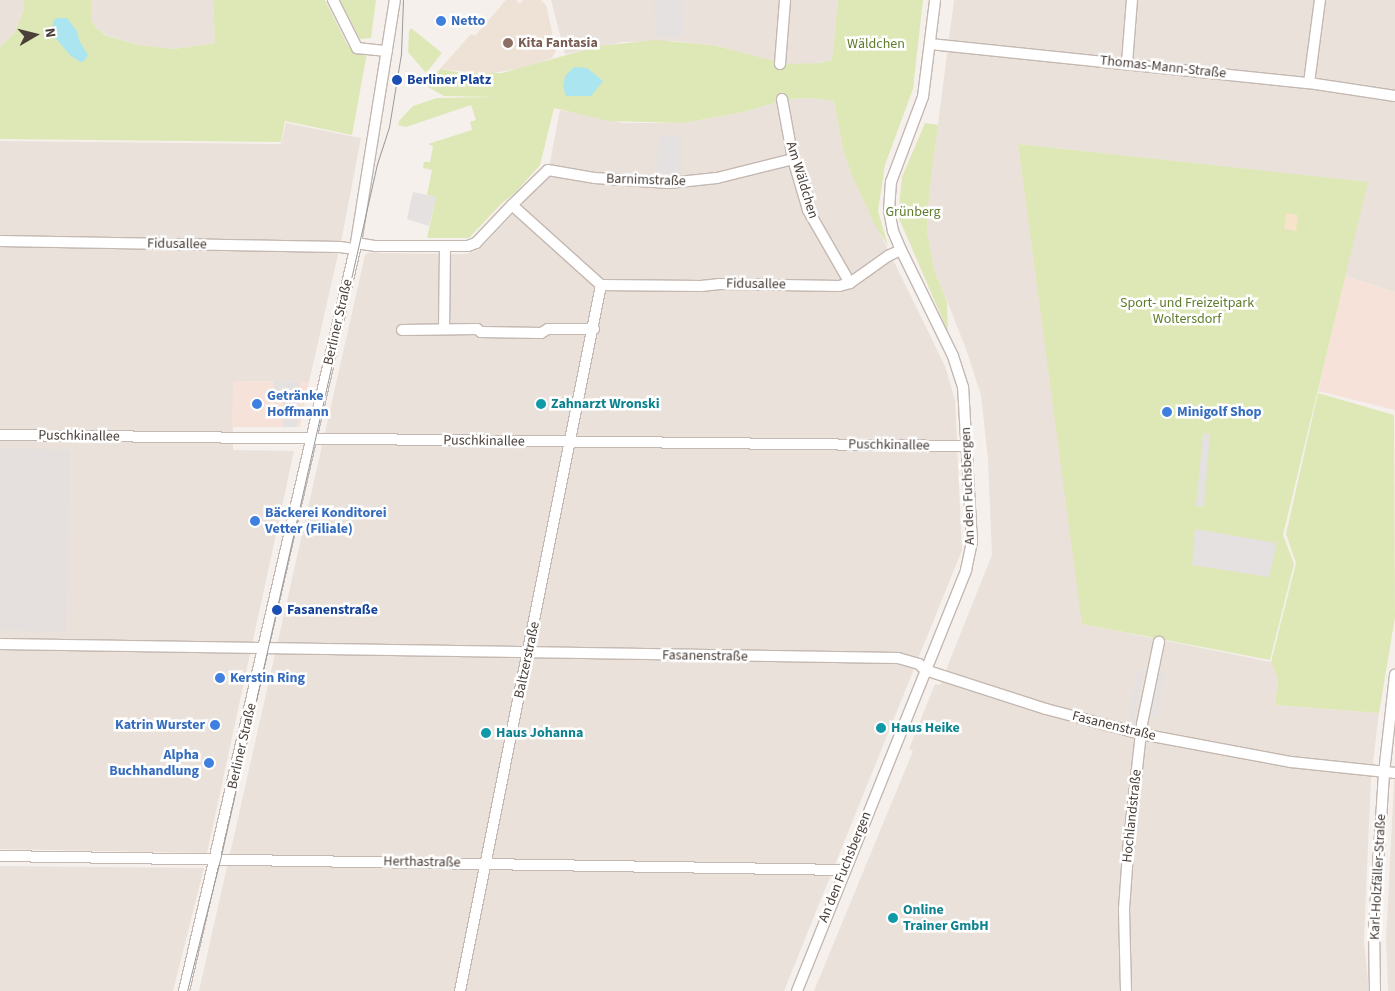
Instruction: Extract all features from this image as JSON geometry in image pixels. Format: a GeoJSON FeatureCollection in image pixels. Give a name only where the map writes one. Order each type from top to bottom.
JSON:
{"type":"FeatureCollection","features":[{"type":"Feature","properties":{"kind":"street"},"geometry":{"type":"LineString","coordinates":[[333,0],[357,48],[387,52]]}},
{"type":"Feature","properties":{"kind":"street","name":"Berliner Straße"},"geometry":{"type":"LineString","coordinates":[[184,991],[265,647],[355,246],[394,0]]}},
{"type":"Feature","properties":{"kind":"street"},"geometry":{"type":"LineString","coordinates":[[780,64],[783,0]]}},
{"type":"Feature","properties":{"kind":"street","name":"An den Fuchsbergen"},"geometry":{"type":"LineString","coordinates":[[797,991],[966,570],[972,542],[963,388],[953,356],[893,231],[890,210],[891,182],[924,97],[935,0]]}},
{"type":"Feature","properties":{"kind":"street"},"geometry":{"type":"LineString","coordinates":[[1127,63],[1132,0]]}},
{"type":"Feature","properties":{"kind":"street"},"geometry":{"type":"LineString","coordinates":[[1309,83],[1320,0]]}},
{"type":"Feature","properties":{"kind":"street","name":"Thomas-Mann-Straße"},"geometry":{"type":"LineString","coordinates":[[930,44],[1309,83],[1395,96]]}},
{"type":"Feature","properties":{"kind":"street","name":"Am Wäldchen"},"geometry":{"type":"LineString","coordinates":[[782,99],[793,159],[808,210],[825,244],[850,283]]}},
{"type":"Feature","properties":{"kind":"street","name":"Barnimstraße"},"geometry":{"type":"LineString","coordinates":[[512,205],[548,170],[595,178],[669,183],[717,178],[793,159]]}},
{"type":"Feature","properties":{"kind":"street"},"geometry":{"type":"LineString","coordinates":[[402,330],[477,329],[481,332],[541,333],[548,329],[594,330],[601,285],[512,205]]}},
{"type":"Feature","properties":{"kind":"street","name":"Fidusallee"},"geometry":{"type":"LineString","coordinates":[[0,241],[340,247],[468,246],[476,243],[512,205]]}},
{"type":"Feature","properties":{"kind":"street"},"geometry":{"type":"LineString","coordinates":[[444,329],[446,246]]}},
{"type":"Feature","properties":{"kind":"street","name":"Fidusallee"},"geometry":{"type":"LineString","coordinates":[[601,285],[839,286],[850,283],[888,256],[901,250]]}},
{"type":"Feature","properties":{"kind":"street","name":"Baltzerstraße"},"geometry":{"type":"LineString","coordinates":[[460,991],[484,862],[594,330]]}},
{"type":"Feature","properties":{"kind":"street","name":"Puschkinallee"},"geometry":{"type":"LineString","coordinates":[[0,435],[967,446]]}},
{"type":"Feature","properties":{"kind":"street","name":"Hochlandstraße"},"geometry":{"type":"LineString","coordinates":[[1126,991],[1124,910],[1129,840],[1141,734],[1159,642]]}},
{"type":"Feature","properties":{"kind":"street","name":"Fasanenstraße"},"geometry":{"type":"LineString","coordinates":[[0,644],[898,658],[919,664],[925,670],[1046,709],[1141,734],[1291,762],[1395,773]]}},
{"type":"Feature","properties":{"kind":"street","name":"Karl-Holzfäller-Straße"},"geometry":{"type":"LineString","coordinates":[[1376,991],[1374,928],[1384,773],[1395,674]]}},
{"type":"Feature","properties":{"kind":"street","name":"Herthastraße"},"geometry":{"type":"LineString","coordinates":[[0,856],[484,862],[844,870]]}},
{"type":"Feature","properties":{"kind":"shaded area"},"geometry":{"type":"Polygon","coordinates":[[[0,0],[24,0],[24,9],[15,32],[0,47],[0,0]]]}},
{"type":"Feature","properties":{"kind":"shaded area"},"geometry":{"type":"Polygon","coordinates":[[[91,0],[213,0],[215,43],[174,49],[139,45],[108,36],[97,29],[91,20],[91,0]]]}},
{"type":"Feature","properties":{"kind":"shaded area","name":"Kita Fantasia"},"geometry":{"type":"Polygon","coordinates":[[[506,0],[516,0],[520,4],[523,0],[541,0],[546,5],[556,50],[552,58],[527,67],[488,74],[440,69],[471,34],[475,36],[506,0]]]}},
{"type":"Feature","properties":{"kind":"shaded area"},"geometry":{"type":"Polygon","coordinates":[[[551,0],[838,0],[832,61],[810,64],[786,64],[713,45],[673,41],[623,42],[565,54],[551,0]]]}},
{"type":"Feature","properties":{"kind":"shaded area"},"geometry":{"type":"Polygon","coordinates":[[[654,0],[682,0],[683,37],[656,37],[654,0]]]}},
{"type":"Feature","properties":{"kind":"shaded area"},"geometry":{"type":"Polygon","coordinates":[[[954,0],[1395,0],[1395,292],[1345,276],[1367,182],[1018,144],[1083,624],[1271,662],[1278,680],[1275,705],[1379,713],[1371,778],[1364,942],[1369,991],[814,991],[913,751],[909,749],[935,684],[940,685],[992,555],[988,459],[981,395],[965,346],[934,269],[927,231],[929,195],[954,0]]]}},
{"type":"Feature","properties":{"kind":"shaded area"},"geometry":{"type":"Polygon","coordinates":[[[815,98],[834,101],[843,150],[852,176],[945,366],[955,400],[962,550],[784,991],[199,991],[365,255],[368,253],[466,254],[480,249],[547,178],[560,110],[623,123],[682,123],[740,113],[788,99],[815,98]]]}},
{"type":"Feature","properties":{"kind":"shaded area"},"geometry":{"type":"Polygon","coordinates":[[[286,123],[361,138],[342,237],[309,382],[233,381],[233,450],[294,451],[207,853],[0,849],[0,141],[281,144],[286,123]]]}},
{"type":"Feature","properties":{"kind":"shaded area"},"geometry":{"type":"Polygon","coordinates":[[[659,135],[682,135],[682,175],[656,175],[659,135]]]}},
{"type":"Feature","properties":{"kind":"shaded area"},"geometry":{"type":"Polygon","coordinates":[[[413,192],[436,197],[429,226],[407,219],[413,192]]]}},
{"type":"Feature","properties":{"kind":"shaded area"},"geometry":{"type":"Polygon","coordinates":[[[1345,276],[1395,292],[1395,410],[1318,391],[1345,276]]]}},
{"type":"Feature","properties":{"kind":"shaded area"},"geometry":{"type":"Polygon","coordinates":[[[233,381],[309,382],[300,427],[232,427],[233,381]]]}},
{"type":"Feature","properties":{"kind":"shaded area"},"geometry":{"type":"Polygon","coordinates":[[[274,381],[300,382],[297,427],[283,427],[283,393],[274,393],[274,381]]]}},
{"type":"Feature","properties":{"kind":"shaded area"},"geometry":{"type":"Polygon","coordinates":[[[1203,433],[1210,434],[1204,507],[1196,506],[1203,433]]]}},
{"type":"Feature","properties":{"kind":"shaded area"},"geometry":{"type":"Polygon","coordinates":[[[0,448],[70,450],[66,632],[0,630],[0,448]]]}},
{"type":"Feature","properties":{"kind":"shaded area"},"geometry":{"type":"Polygon","coordinates":[[[1195,529],[1277,543],[1269,577],[1192,565],[1195,529]]]}},
{"type":"Feature","properties":{"kind":"shaded area"},"geometry":{"type":"Polygon","coordinates":[[[1139,668],[1144,669],[1135,712],[1135,727],[1131,727],[1129,710],[1139,668]]]}},
{"type":"Feature","properties":{"kind":"shaded area"},"geometry":{"type":"Polygon","coordinates":[[[1158,671],[1165,673],[1156,717],[1149,715],[1158,671]]]}},
{"type":"Feature","properties":{"kind":"shaded area"},"geometry":{"type":"Polygon","coordinates":[[[1395,762],[1395,991],[1388,991],[1386,940],[1395,762]]]}},
{"type":"Feature","properties":{"kind":"shaded area"},"geometry":{"type":"Polygon","coordinates":[[[0,866],[204,868],[173,991],[0,991],[0,866]]]}},
{"type":"Feature","properties":{"kind":"green space"},"geometry":{"type":"Polygon","coordinates":[[[24,0],[91,0],[91,20],[97,29],[107,36],[139,45],[174,49],[215,43],[213,0],[325,0],[348,46],[355,51],[367,53],[352,135],[285,121],[281,142],[0,139],[0,47],[15,32],[24,9],[24,0]]]}},
{"type":"Feature","properties":{"kind":"green space"},"geometry":{"type":"Polygon","coordinates":[[[340,0],[376,0],[371,38],[360,39],[340,0]]]}},
{"type":"Feature","properties":{"kind":"green space","name":"Wäldchen"},"geometry":{"type":"Polygon","coordinates":[[[838,0],[923,0],[913,89],[885,165],[878,211],[888,246],[875,225],[852,176],[843,150],[834,101],[815,98],[788,99],[740,113],[682,123],[608,121],[554,108],[540,165],[516,192],[501,204],[469,238],[427,238],[436,197],[427,195],[432,170],[423,168],[424,162],[430,162],[433,146],[428,144],[472,130],[470,122],[476,120],[471,105],[406,127],[398,125],[399,121],[413,106],[437,98],[494,97],[444,96],[426,86],[440,69],[463,73],[502,73],[599,46],[655,40],[713,45],[786,64],[820,63],[832,60],[838,0]]]}},
{"type":"Feature","properties":{"kind":"green space"},"geometry":{"type":"Polygon","coordinates":[[[411,28],[442,53],[426,73],[408,52],[409,31],[411,28]]]}},
{"type":"Feature","properties":{"kind":"green space","name":"Grünberg"},"geometry":{"type":"Polygon","coordinates":[[[925,123],[938,125],[929,195],[927,231],[934,269],[947,302],[948,332],[898,216],[902,177],[925,123]]]}},
{"type":"Feature","properties":{"kind":"green space","name":"Sport- und Freizeitpark Woltersdorf"},"geometry":{"type":"Polygon","coordinates":[[[1018,144],[1368,182],[1283,535],[1294,564],[1270,660],[1082,624],[1018,144]]]}},
{"type":"Feature","properties":{"kind":"green space"},"geometry":{"type":"Polygon","coordinates":[[[1318,393],[1394,415],[1395,617],[1379,713],[1275,705],[1278,680],[1271,662],[1296,563],[1286,534],[1318,393]]]}},
{"type":"Feature","properties":{"kind":"sand"},"geometry":{"type":"Polygon","coordinates":[[[1286,213],[1298,215],[1296,231],[1284,229],[1286,213]]]}},
{"type":"Feature","properties":{"kind":"water"},"geometry":{"type":"Polygon","coordinates":[[[57,18],[67,18],[77,31],[79,40],[88,55],[84,61],[80,62],[70,55],[52,34],[53,21],[57,18]]]}},
{"type":"Feature","properties":{"kind":"water"},"geometry":{"type":"Polygon","coordinates":[[[574,67],[587,68],[603,81],[591,96],[566,96],[563,86],[565,76],[574,67]]]}},
{"type":"Feature","properties":{"kind":"tram line"},"geometry":{"type":"LineString","coordinates":[[187,991],[220,860],[377,164],[389,127],[401,54],[403,0]]}},
{"type":"Feature","properties":{"kind":"place","name":"Netto"},"geometry":{"type":"Point","coordinates":[441,21]}},
{"type":"Feature","properties":{"kind":"place","name":"Kita Fantasia"},"geometry":{"type":"Point","coordinates":[508,43]}},
{"type":"Feature","properties":{"kind":"place","name":"Berliner Platz"},"geometry":{"type":"Point","coordinates":[397,80]}},
{"type":"Feature","properties":{"kind":"place","name":"Getränke Hoffmann"},"geometry":{"type":"Point","coordinates":[257,404]}},
{"type":"Feature","properties":{"kind":"place","name":"Zahnarzt Wronski"},"geometry":{"type":"Point","coordinates":[541,404]}},
{"type":"Feature","properties":{"kind":"place","name":"Minigolf Shop"},"geometry":{"type":"Point","coordinates":[1167,412]}},
{"type":"Feature","properties":{"kind":"place","name":"Bäckerei Konditorei Vetter (Filiale)"},"geometry":{"type":"Point","coordinates":[255,521]}},
{"type":"Feature","properties":{"kind":"place","name":"Fasanenstraße"},"geometry":{"type":"Point","coordinates":[277,610]}},
{"type":"Feature","properties":{"kind":"place","name":"Kerstin Ring"},"geometry":{"type":"Point","coordinates":[220,678]}},
{"type":"Feature","properties":{"kind":"place","name":"Katrin Wurster"},"geometry":{"type":"Point","coordinates":[215,725]}},
{"type":"Feature","properties":{"kind":"place","name":"Haus Heike"},"geometry":{"type":"Point","coordinates":[881,728]}},
{"type":"Feature","properties":{"kind":"place","name":"Haus Johanna"},"geometry":{"type":"Point","coordinates":[486,733]}},
{"type":"Feature","properties":{"kind":"place","name":"Alpha Buchhandlung"},"geometry":{"type":"Point","coordinates":[209,763]}},
{"type":"Feature","properties":{"kind":"place","name":"Online Trainer GmbH"},"geometry":{"type":"Point","coordinates":[893,918]}}]}
